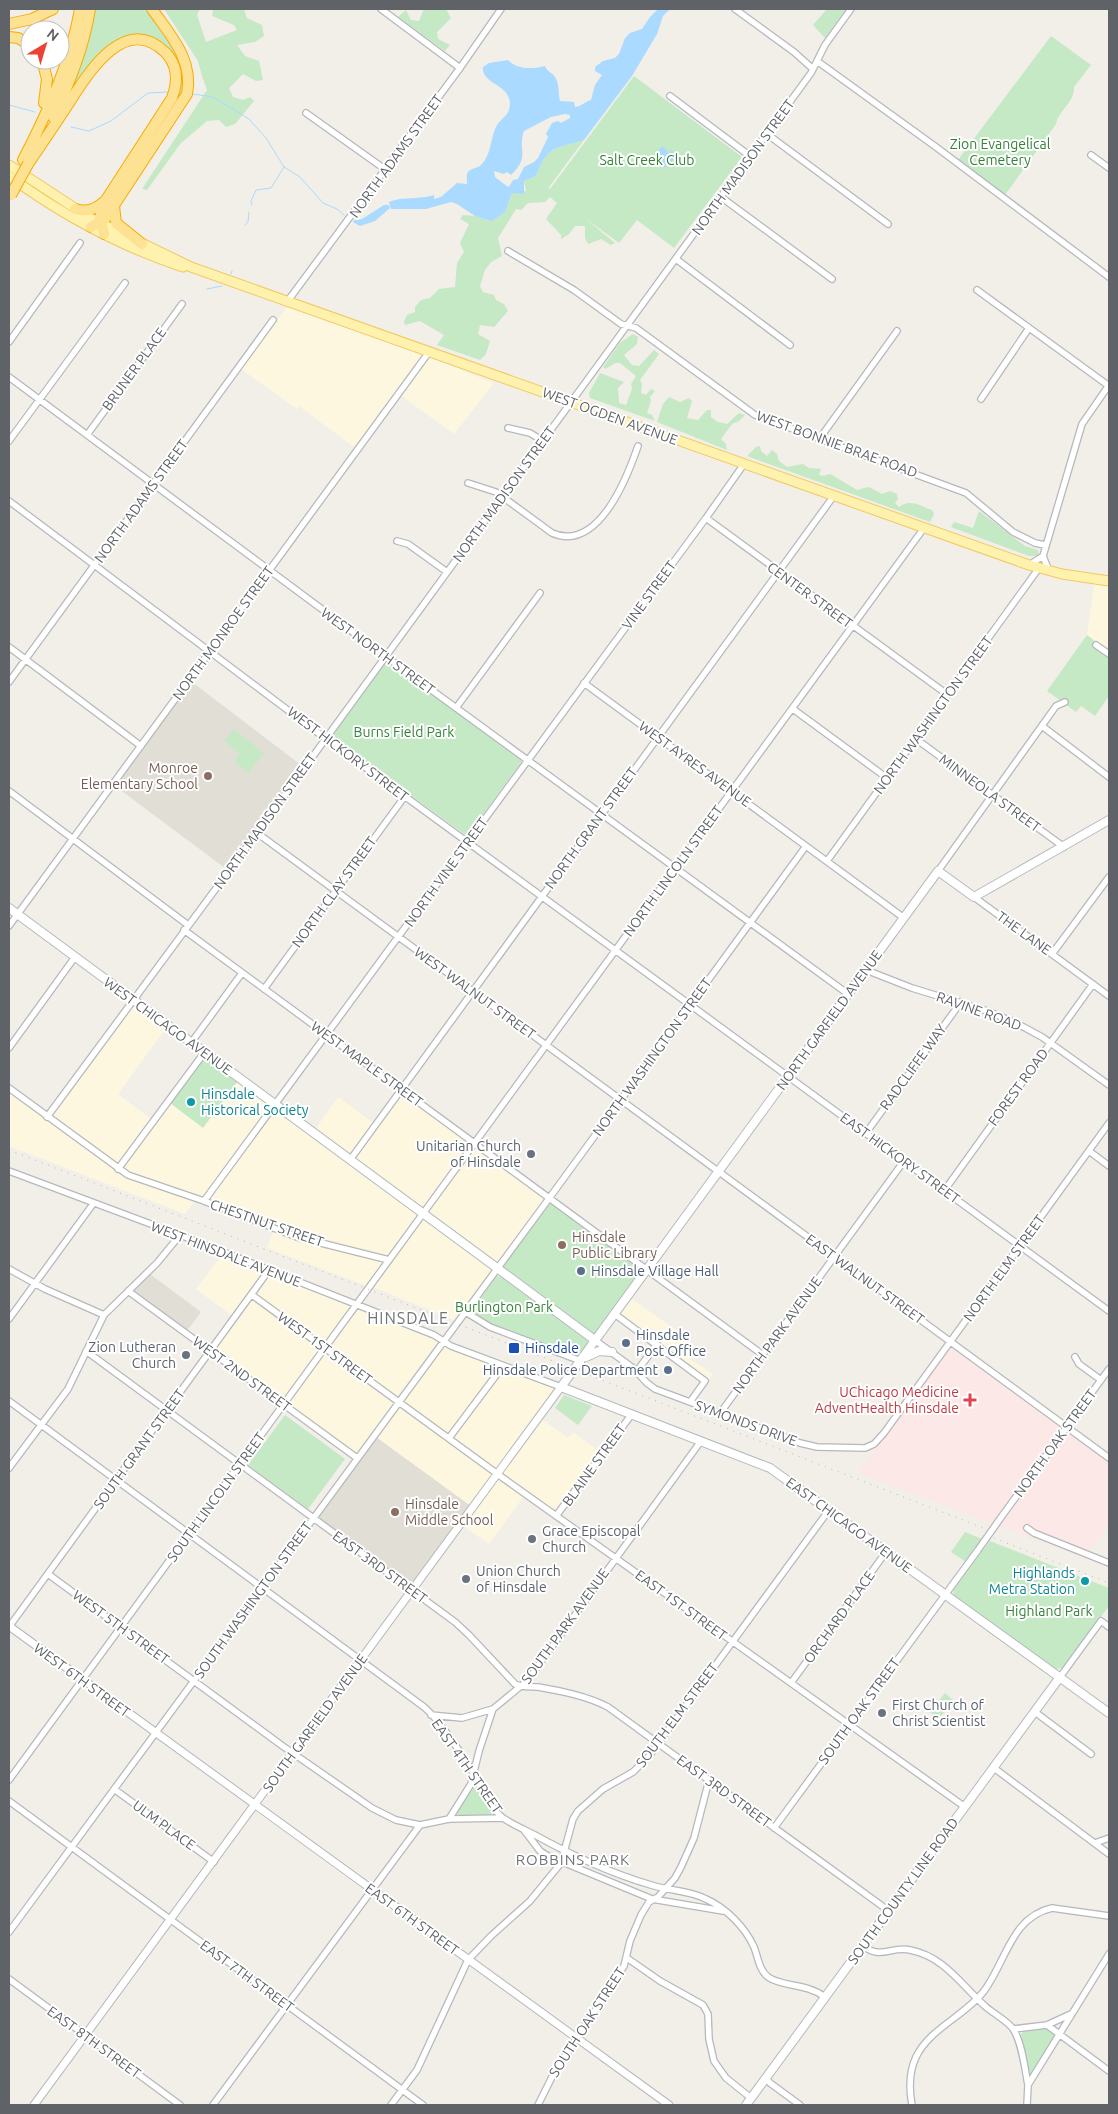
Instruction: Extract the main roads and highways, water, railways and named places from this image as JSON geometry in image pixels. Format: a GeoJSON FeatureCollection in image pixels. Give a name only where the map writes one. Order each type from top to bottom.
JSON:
{"type":"FeatureCollection","features":[{"type":"Feature","properties":{"kind":"highway"},"geometry":{"type":"LineString","coordinates":[[9,24],[32,19],[53,9]]}},
{"type":"Feature","properties":{"kind":"highway"},"geometry":{"type":"LineString","coordinates":[[26,162],[68,56],[80,9]]}},
{"type":"Feature","properties":{"kind":"highway"},"geometry":{"type":"LineString","coordinates":[[10,194],[67,86],[82,45],[90,9]]}},
{"type":"Feature","properties":{"kind":"highway"},"geometry":{"type":"LineString","coordinates":[[104,234],[96,225],[100,214],[181,105],[188,88],[189,76],[186,60],[152,9]]}},
{"type":"Feature","properties":{"kind":"highway"},"geometry":{"type":"LineString","coordinates":[[26,162],[85,77],[106,53],[118,44],[140,40],[152,43],[166,53],[171,60],[176,77],[176,88],[167,108],[110,203],[90,210],[75,210]]}},
{"type":"Feature","properties":{"kind":"highway"},"geometry":{"type":"LineString","coordinates":[[26,162],[29,137],[43,106],[46,92],[47,79],[45,70]]}},
{"type":"Feature","properties":{"kind":"highway"},"geometry":{"type":"LineString","coordinates":[[110,203],[116,223],[142,244]]}},
{"type":"Feature","properties":{"kind":"main road","name":"WEST OGDEN AVENUE"},"geometry":{"type":"LineString","coordinates":[[9,166],[96,225]]}},
{"type":"Feature","properties":{"kind":"main road","name":"WEST OGDEN AVENUE"},"geometry":{"type":"LineString","coordinates":[[9,176],[96,225],[180,260],[190,267],[1030,565],[1050,571],[1109,581]]}},
{"type":"Feature","properties":{"kind":"main road","name":"WEST OGDEN AVENUE"},"geometry":{"type":"LineString","coordinates":[[104,234],[155,258],[183,267],[190,267]]}},
{"type":"Feature","properties":{"kind":"main road","name":"THE LANE"},"geometry":{"type":"LineString","coordinates":[[938,871],[974,897],[1109,820]]}},
{"type":"Feature","properties":{"kind":"main road","name":"NORTH GARFIELD AVENUE"},"geometry":{"type":"LineString","coordinates":[[596,1341],[938,871]]}},
{"type":"Feature","properties":{"kind":"main road","name":"WEST CHICAGO AVENUE"},"geometry":{"type":"LineString","coordinates":[[9,908],[596,1341]]}},
{"type":"Feature","properties":{"kind":"main road","name":"SOUTH GARFIELD AVENUE"},"geometry":{"type":"LineString","coordinates":[[562,1388],[596,1341]]}},
{"type":"Feature","properties":{"kind":"main road"},"geometry":{"type":"LineString","coordinates":[[581,1361],[596,1352],[612,1352]]}},
{"type":"Feature","properties":{"kind":"main road","name":"EAST CHICAGO AVENUE"},"geometry":{"type":"LineString","coordinates":[[562,1388],[770,1468],[1109,1713]]}},
{"type":"Feature","properties":{"kind":"main road","name":"SOUTH COUNTY LINE ROAD"},"geometry":{"type":"LineString","coordinates":[[746,2105],[1060,1678]]}},
{"type":"Feature","properties":{"kind":"water"},"geometry":{"type":"Polygon","coordinates":[[[658,9],[670,9],[663,16],[657,34],[632,76],[584,140],[554,149],[549,153],[536,176],[524,181],[524,194],[512,193],[505,212],[492,221],[475,216],[451,202],[426,209],[391,209],[389,202],[394,200],[434,195],[434,199],[441,197],[457,183],[467,184],[468,172],[485,161],[495,130],[498,123],[508,112],[510,101],[508,95],[503,90],[487,78],[483,67],[489,63],[508,60],[516,66],[525,68],[545,66],[557,80],[560,101],[574,102],[575,107],[582,105],[591,100],[595,85],[602,75],[595,71],[595,67],[603,61],[615,58],[619,54],[625,38],[630,33],[642,29],[658,9]],[[565,114],[551,117],[524,131],[522,158],[517,168],[511,175],[507,172],[504,174],[494,171],[495,177],[508,187],[513,180],[518,179],[524,167],[538,158],[552,123],[558,121],[561,123],[570,118],[570,115],[565,114]]]}},
{"type":"Feature","properties":{"kind":"water"},"geometry":{"type":"Polygon","coordinates":[[[663,146],[668,153],[672,150],[677,157],[664,168],[658,159],[662,156],[658,150],[663,146]]]}},
{"type":"Feature","properties":{"kind":"water"},"geometry":{"type":"Polygon","coordinates":[[[384,205],[389,205],[390,208],[375,221],[360,226],[353,222],[354,220],[362,219],[384,205]]]}},
{"type":"Feature","properties":{"kind":"waterway"},"geometry":{"type":"LineString","coordinates":[[71,127],[89,131],[111,121],[148,93],[168,92]]}},
{"type":"Feature","properties":{"kind":"waterway"},"geometry":{"type":"LineString","coordinates":[[193,94],[213,97],[249,119],[266,138],[284,167],[300,177],[323,203],[337,209],[344,215]]}},
{"type":"Feature","properties":{"kind":"waterway"},"geometry":{"type":"LineString","coordinates":[[9,105],[35,112]]}},
{"type":"Feature","properties":{"kind":"waterway"},"geometry":{"type":"LineString","coordinates":[[252,205],[251,201],[256,190],[271,188],[284,167]]}},
{"type":"Feature","properties":{"kind":"waterway"},"geometry":{"type":"LineString","coordinates":[[245,225],[248,222],[249,212]]}},
{"type":"Feature","properties":{"kind":"waterway"},"geometry":{"type":"LineString","coordinates":[[207,289],[222,286]]}},
{"type":"Feature","properties":{"kind":"railway"},"geometry":{"type":"LineString","coordinates":[[9,1150],[986,1529]]}},
{"type":"Feature","properties":{"kind":"railway"},"geometry":{"type":"LineString","coordinates":[[994,1538],[1109,1583]]}},
{"type":"Feature","properties":{"kind":"place","name":"Monroe Elementary School"},"geometry":{"type":"Point","coordinates":[208,776]}},
{"type":"Feature","properties":{"kind":"place","name":"Hinsdale Historical Society"},"geometry":{"type":"Point","coordinates":[191,1102]}},
{"type":"Feature","properties":{"kind":"place","name":"Unitarian Church of Hinsdale"},"geometry":{"type":"Point","coordinates":[531,1154]}},
{"type":"Feature","properties":{"kind":"place","name":"Hinsdale Public Library"},"geometry":{"type":"Point","coordinates":[562,1245]}},
{"type":"Feature","properties":{"kind":"place","name":"Hinsdale Village Hall"},"geometry":{"type":"Point","coordinates":[581,1271]}},
{"type":"Feature","properties":{"kind":"place","name":"Hinsdale Post Office"},"geometry":{"type":"Point","coordinates":[626,1343]}},
{"type":"Feature","properties":{"kind":"place","name":"Hinsdale"},"geometry":{"type":"Point","coordinates":[514,1348]}},
{"type":"Feature","properties":{"kind":"place","name":"Zion Lutheran Church"},"geometry":{"type":"Point","coordinates":[186,1355]}},
{"type":"Feature","properties":{"kind":"place","name":"Hinsdale Police Department"},"geometry":{"type":"Point","coordinates":[668,1370]}},
{"type":"Feature","properties":{"kind":"place","name":"UChicago Medicine AdventHealth Hinsdale"},"geometry":{"type":"Point","coordinates":[970,1400]}},
{"type":"Feature","properties":{"kind":"place","name":"Hinsdale Middle School"},"geometry":{"type":"Point","coordinates":[395,1512]}},
{"type":"Feature","properties":{"kind":"place","name":"Grace Episcopal Church"},"geometry":{"type":"Point","coordinates":[532,1539]}},
{"type":"Feature","properties":{"kind":"place","name":"Union Church of Hinsdale"},"geometry":{"type":"Point","coordinates":[466,1579]}},
{"type":"Feature","properties":{"kind":"place","name":"Highlands Metra Station"},"geometry":{"type":"Point","coordinates":[1085,1581]}},
{"type":"Feature","properties":{"kind":"place","name":"First Church of Christ Scientist"},"geometry":{"type":"Point","coordinates":[882,1713]}},
{"type":"Feature","properties":{"kind":"district","name":"HINSDALE"},"geometry":{"type":"Point","coordinates":[408,1318]}},
{"type":"Feature","properties":{"kind":"district","name":"ROBBINS PARK"},"geometry":{"type":"Point","coordinates":[573,1859]}},
{"type":"Feature","properties":{"kind":"park label","name":"Zion Evangelical Cemetery"},"geometry":{"type":"Point","coordinates":[1000,152]}},
{"type":"Feature","properties":{"kind":"park label","name":"Salt Creek Club"},"geometry":{"type":"Point","coordinates":[647,160]}},
{"type":"Feature","properties":{"kind":"park label","name":"Burns Field Park"},"geometry":{"type":"Point","coordinates":[404,732]}},
{"type":"Feature","properties":{"kind":"park label","name":"Burlington Park"},"geometry":{"type":"Point","coordinates":[504,1307]}},
{"type":"Feature","properties":{"kind":"park label","name":"Highland Park"},"geometry":{"type":"Point","coordinates":[1049,1611]}}]}
